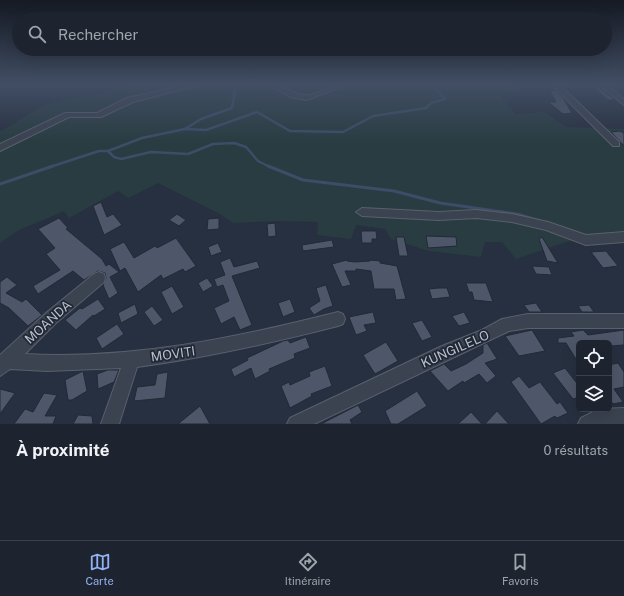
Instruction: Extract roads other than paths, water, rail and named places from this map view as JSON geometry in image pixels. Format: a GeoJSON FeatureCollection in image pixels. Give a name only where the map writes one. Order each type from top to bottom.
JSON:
{"type":"FeatureCollection","features":[{"type":"Feature","properties":{"kind":"street"},"geometry":{"type":"LineString","coordinates":[[0,148],[68,115],[98,115],[122,104]]}},
{"type":"Feature","properties":{"kind":"street"},"geometry":{"type":"LineString","coordinates":[[574,104],[616,144]]}},
{"type":"Feature","properties":{"kind":"street"},"geometry":{"type":"LineString","coordinates":[[362,212],[439,216],[476,214],[512,218],[548,226],[586,240],[624,237]]}},
{"type":"Feature","properties":{"kind":"street","name":"MOANDA"},"geometry":{"type":"LineString","coordinates":[[3,364],[51,318],[99,278]]}},
{"type":"Feature","properties":{"kind":"street","name":"MOVITI"},"geometry":{"type":"LineString","coordinates":[[3,364],[42,364],[131,360],[226,345],[276,335],[338,319]]}},
{"type":"Feature","properties":{"kind":"street","name":"KUNGILELO"},"geometry":{"type":"LineString","coordinates":[[296,424],[447,351],[487,335],[507,324],[528,321],[624,321]]}},
{"type":"Feature","properties":{"kind":"street"},"geometry":{"type":"LineString","coordinates":[[110,424],[131,360]]}},
{"type":"Feature","properties":{"kind":"street"},"geometry":{"type":"LineString","coordinates":[[587,424],[599,418],[624,416]]}},
{"type":"Feature","properties":{"kind":"waterway"},"geometry":{"type":"LineString","coordinates":[[185,129],[201,119],[232,108],[233,104]]}},
{"type":"Feature","properties":{"kind":"waterway"},"geometry":{"type":"LineString","coordinates":[[185,129],[206,130],[257,112],[290,131],[343,132],[373,116],[426,108],[430,104]]}},
{"type":"Feature","properties":{"kind":"waterway"},"geometry":{"type":"LineString","coordinates":[[108,151],[142,138],[185,129]]}},
{"type":"Feature","properties":{"kind":"waterway"},"geometry":{"type":"LineString","coordinates":[[108,151],[114,157],[121,159],[151,152],[188,154],[213,144],[234,143],[246,147],[258,161],[268,166]]}},
{"type":"Feature","properties":{"kind":"waterway"},"geometry":{"type":"LineString","coordinates":[[51,167],[99,151],[108,151]]}},
{"type":"Feature","properties":{"kind":"waterway"},"geometry":{"type":"LineString","coordinates":[[268,166],[303,180],[394,191],[440,203],[517,214],[537,220]]}},
{"type":"Feature","properties":{"kind":"waterway"},"geometry":{"type":"LineString","coordinates":[[0,184],[51,167]]}}]}
